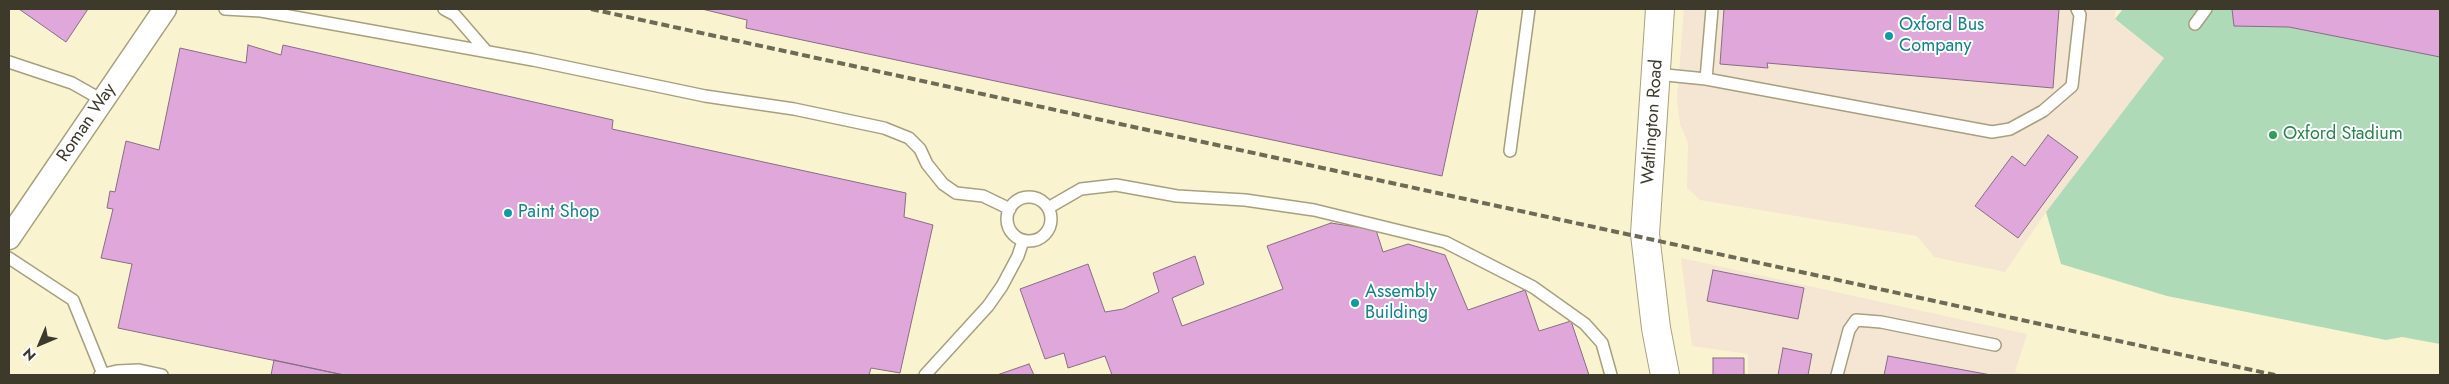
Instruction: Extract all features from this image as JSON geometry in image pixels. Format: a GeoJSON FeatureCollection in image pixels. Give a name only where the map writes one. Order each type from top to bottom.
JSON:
{"type":"FeatureCollection","features":[{"type":"Feature","properties":{"kind":"main road","name":"Watlington Road"},"geometry":{"type":"LineString","coordinates":[[1656,9],[1656,74],[1645,234],[1656,328],[1665,375]]}},
{"type":"Feature","properties":{"kind":"street","name":"Roman Way"},"geometry":{"type":"LineString","coordinates":[[9,238],[165,9]]}},
{"type":"Feature","properties":{"kind":"lane"},"geometry":{"type":"LineString","coordinates":[[225,9],[262,11],[487,52],[705,96],[794,109],[884,128],[909,138],[920,149],[927,164],[943,184],[956,193],[982,196],[1010,208]]}},
{"type":"Feature","properties":{"kind":"lane"},"geometry":{"type":"LineString","coordinates":[[444,9],[455,15],[487,52]]}},
{"type":"Feature","properties":{"kind":"lane"},"geometry":{"type":"LineString","coordinates":[[1510,151],[1529,9]]}},
{"type":"Feature","properties":{"kind":"lane"},"geometry":{"type":"LineString","coordinates":[[1706,79],[1712,9]]}},
{"type":"Feature","properties":{"kind":"lane"},"geometry":{"type":"LineString","coordinates":[[1656,74],[1706,79],[1992,132],[2010,129],[2043,111],[2072,86],[2080,15],[2077,9]]}},
{"type":"Feature","properties":{"kind":"lane"},"geometry":{"type":"LineString","coordinates":[[2195,24],[2206,9]]}},
{"type":"Feature","properties":{"kind":"lane"},"geometry":{"type":"LineString","coordinates":[[9,62],[72,83],[102,100]]}},
{"type":"Feature","properties":{"kind":"lane"},"geometry":{"type":"LineString","coordinates":[[1048,208],[1081,189],[1116,185],[1178,196],[1245,200],[1314,210],[1445,242],[1533,287],[1585,324],[1602,343],[1610,375]]}},
{"type":"Feature","properties":{"kind":"lane"},"geometry":{"type":"LineString","coordinates":[[1028,197],[1040,200],[1048,208],[1052,220],[1047,233],[1036,240],[1023,240],[1012,234],[1007,215],[1010,208],[1018,200],[1028,197]]}},
{"type":"Feature","properties":{"kind":"lane"},"geometry":{"type":"LineString","coordinates":[[925,375],[988,306],[1014,264],[1023,240]]}},
{"type":"Feature","properties":{"kind":"lane"},"geometry":{"type":"LineString","coordinates":[[9,258],[73,300],[101,375],[117,371],[139,370],[162,375]]}},
{"type":"Feature","properties":{"kind":"lane"},"geometry":{"type":"LineString","coordinates":[[1837,375],[1849,330],[1856,320],[1881,322],[1995,345]]}},
{"type":"Feature","properties":{"kind":"shaded area"},"geometry":{"type":"Polygon","coordinates":[[[1684,9],[2115,9],[2115,20],[2164,58],[2046,212],[2005,272],[1934,257],[1917,236],[1700,200],[1687,188],[1688,143],[1680,124],[1677,99],[1684,9]]]}},
{"type":"Feature","properties":{"kind":"shaded area"},"geometry":{"type":"Polygon","coordinates":[[[1681,258],[2027,334],[2015,372],[2030,375],[1748,375],[1748,354],[1692,346],[1681,258]]]}},
{"type":"Feature","properties":{"kind":"green space","name":"Oxford Stadium"},"geometry":{"type":"Polygon","coordinates":[[[2123,9],[2440,9],[2440,344],[2402,337],[2386,340],[2167,296],[2061,264],[2046,212],[2164,58],[2115,19],[2123,9]]]}},
{"type":"Feature","properties":{"kind":"building"},"geometry":{"type":"Polygon","coordinates":[[[19,9],[88,9],[66,42],[19,9]]]}},
{"type":"Feature","properties":{"kind":"building"},"geometry":{"type":"Polygon","coordinates":[[[702,9],[1478,9],[1442,176],[746,28],[747,20],[702,9]]]}},
{"type":"Feature","properties":{"kind":"building","name":"Oxford Bus Company"},"geometry":{"type":"Polygon","coordinates":[[[1724,9],[2059,9],[2053,88],[1767,63],[1768,68],[1720,64],[1724,9]]]}},
{"type":"Feature","properties":{"kind":"building"},"geometry":{"type":"Polygon","coordinates":[[[2232,9],[2440,9],[2440,57],[2289,27],[2234,26],[2232,9]]]}},
{"type":"Feature","properties":{"kind":"building","name":"Paint Shop"},"geometry":{"type":"Polygon","coordinates":[[[248,45],[281,55],[283,45],[613,120],[612,129],[906,193],[904,217],[933,225],[900,373],[871,368],[869,375],[344,375],[118,328],[132,264],[101,258],[113,209],[107,208],[110,191],[115,192],[126,141],[159,150],[180,48],[246,63],[248,45]]]}},
{"type":"Feature","properties":{"kind":"building"},"geometry":{"type":"Polygon","coordinates":[[[2048,135],[2078,157],[2018,238],[1975,206],[2012,156],[2025,166],[2048,135]]]}},
{"type":"Feature","properties":{"kind":"building","name":"Assembly Building"},"geometry":{"type":"Polygon","coordinates":[[[1331,223],[1376,230],[1383,252],[1408,244],[1445,255],[1468,310],[1525,290],[1539,331],[1571,321],[1589,375],[1112,375],[1105,356],[1068,368],[1064,353],[1045,359],[1020,289],[1088,264],[1105,312],[1123,309],[1159,292],[1153,273],[1195,256],[1204,284],[1172,298],[1182,326],[1283,289],[1267,246],[1331,223]]]}},
{"type":"Feature","properties":{"kind":"building"},"geometry":{"type":"Polygon","coordinates":[[[1713,270],[1804,288],[1798,319],[1707,301],[1713,270]]]}},
{"type":"Feature","properties":{"kind":"building"},"geometry":{"type":"Polygon","coordinates":[[[1783,348],[1812,354],[1808,375],[1778,375],[1783,348]]]}},
{"type":"Feature","properties":{"kind":"building"},"geometry":{"type":"Polygon","coordinates":[[[1888,356],[1991,375],[1884,375],[1888,356]]]}},
{"type":"Feature","properties":{"kind":"building"},"geometry":{"type":"Polygon","coordinates":[[[1713,358],[1744,358],[1744,375],[1713,375],[1713,358]]]}},
{"type":"Feature","properties":{"kind":"building"},"geometry":{"type":"Polygon","coordinates":[[[274,360],[344,375],[271,375],[274,360]]]}},
{"type":"Feature","properties":{"kind":"building"},"geometry":{"type":"Polygon","coordinates":[[[1029,364],[1034,375],[997,375],[1029,364]]]}},
{"type":"Feature","properties":{"kind":"railway"},"geometry":{"type":"LineString","coordinates":[[591,9],[2275,375]]}},
{"type":"Feature","properties":{"kind":"place","name":"Oxford Bus Company"},"geometry":{"type":"Point","coordinates":[1889,36]}},
{"type":"Feature","properties":{"kind":"place","name":"Oxford Stadium"},"geometry":{"type":"Point","coordinates":[2273,135]}},
{"type":"Feature","properties":{"kind":"place","name":"Paint Shop"},"geometry":{"type":"Point","coordinates":[508,213]}},
{"type":"Feature","properties":{"kind":"place","name":"Assembly Building"},"geometry":{"type":"Point","coordinates":[1355,303]}}]}
